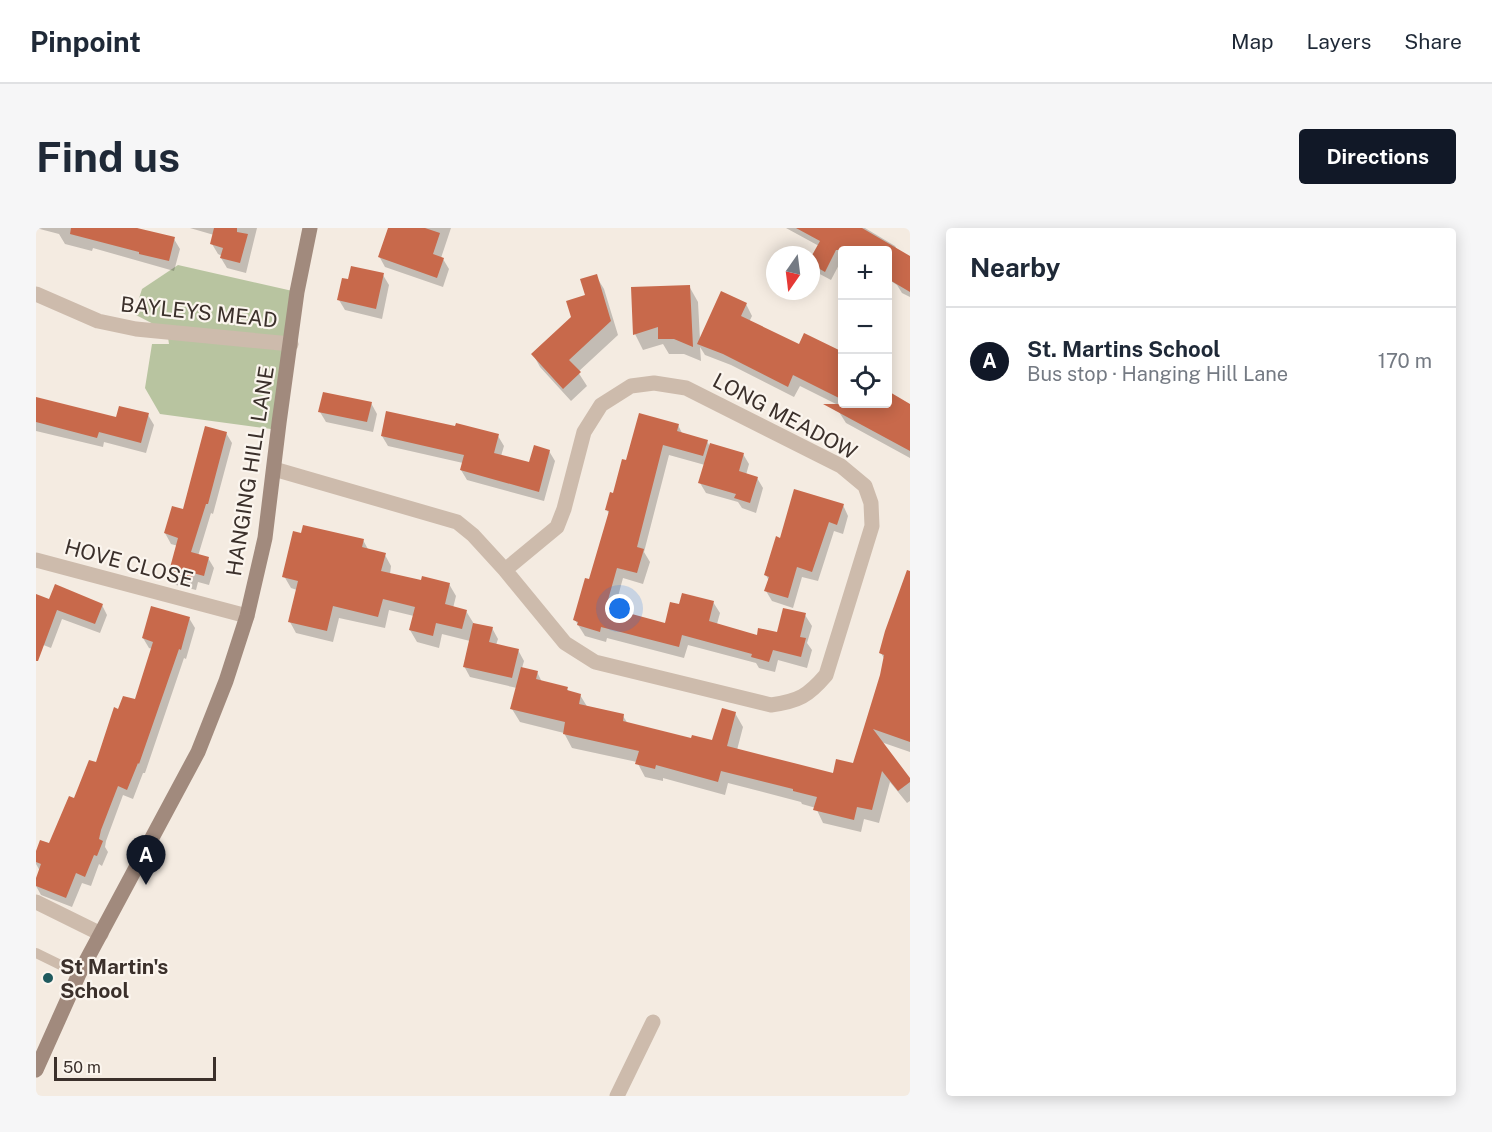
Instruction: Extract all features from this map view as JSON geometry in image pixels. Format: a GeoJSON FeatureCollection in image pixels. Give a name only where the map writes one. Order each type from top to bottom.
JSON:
{"type":"FeatureCollection","features":[{"type":"Feature","properties":{"kind":"street","name":"HANGING HILL LANE"},"geometry":{"type":"LineString","coordinates":[[36,1070],[80,974],[198,752],[226,681],[247,616],[265,538],[302,264],[310,228]]}},
{"type":"Feature","properties":{"kind":"street","name":"BAYLEYS MEAD"},"geometry":{"type":"LineString","coordinates":[[36,294],[98,321],[136,329],[291,344]]}},
{"type":"Feature","properties":{"kind":"street","name":"LONG MEADOW"},"geometry":{"type":"LineString","coordinates":[[274,469],[457,522],[473,535],[505,570],[565,643],[595,662],[771,705],[789,703],[811,693],[826,675],[872,526],[871,503],[865,486],[841,465],[686,388],[654,383],[631,386],[601,405],[584,432],[564,509],[557,527],[505,570]]}},
{"type":"Feature","properties":{"kind":"street","name":"HOVE CLOSE"},"geometry":{"type":"LineString","coordinates":[[36,560],[247,616]]}},
{"type":"Feature","properties":{"kind":"street"},"geometry":{"type":"LineString","coordinates":[[36,902],[101,934]]}},
{"type":"Feature","properties":{"kind":"street"},"geometry":{"type":"LineString","coordinates":[[618,1096],[653,1022]]}},
{"type":"Feature","properties":{"kind":"lane"},"geometry":{"type":"LineString","coordinates":[[36,952],[80,974]]}},
{"type":"Feature","properties":{"kind":"green space"},"geometry":{"type":"Polygon","coordinates":[[[178,265],[297,292],[279,430],[160,414],[145,388],[152,344],[169,344],[167,331],[134,314],[142,289],[178,265]]]}},
{"type":"Feature","properties":{"kind":"building"},"geometry":{"type":"Polygon","coordinates":[[[71,228],[137,228],[175,237],[169,261],[70,234],[71,228]]]}},
{"type":"Feature","properties":{"kind":"building"},"geometry":{"type":"Polygon","coordinates":[[[214,228],[237,228],[237,232],[248,234],[240,263],[220,258],[223,248],[210,244],[214,228]]]}},
{"type":"Feature","properties":{"kind":"building"},"geometry":{"type":"Polygon","coordinates":[[[388,228],[425,228],[440,233],[433,254],[444,258],[437,278],[378,257],[388,228]]]}},
{"type":"Feature","properties":{"kind":"building"},"geometry":{"type":"Polygon","coordinates":[[[796,228],[862,228],[910,256],[910,292],[892,281],[892,246],[838,246],[825,272],[820,269],[820,246],[817,246],[820,241],[796,228]]]}},
{"type":"Feature","properties":{"kind":"building"},"geometry":{"type":"Polygon","coordinates":[[[351,266],[384,273],[376,309],[337,300],[342,278],[348,279],[351,266]]]}},
{"type":"Feature","properties":{"kind":"building"},"geometry":{"type":"Polygon","coordinates":[[[597,274],[611,321],[569,360],[581,372],[563,389],[531,354],[571,317],[566,301],[585,295],[580,279],[597,274]]]}},
{"type":"Feature","properties":{"kind":"building"},"geometry":{"type":"Polygon","coordinates":[[[690,285],[693,347],[674,339],[658,339],[658,327],[633,335],[631,287],[690,285]]]}},
{"type":"Feature","properties":{"kind":"building"},"geometry":{"type":"Polygon","coordinates":[[[721,291],[747,303],[741,316],[799,344],[804,333],[838,350],[838,398],[793,375],[788,387],[723,354],[697,344],[721,291]]]}},
{"type":"Feature","properties":{"kind":"building"},"geometry":{"type":"Polygon","coordinates":[[[323,392],[372,402],[367,422],[318,412],[323,392]]]}},
{"type":"Feature","properties":{"kind":"building"},"geometry":{"type":"Polygon","coordinates":[[[892,393],[910,404],[910,451],[823,404],[838,404],[838,408],[892,408],[892,393]]]}},
{"type":"Feature","properties":{"kind":"building"},"geometry":{"type":"Polygon","coordinates":[[[36,397],[116,417],[119,406],[149,413],[141,443],[99,432],[97,438],[36,422],[36,397]]]}},
{"type":"Feature","properties":{"kind":"building"},"geometry":{"type":"Polygon","coordinates":[[[386,411],[455,426],[456,423],[499,434],[494,453],[529,462],[534,445],[550,450],[539,492],[460,470],[464,455],[381,436],[386,411]]]}},
{"type":"Feature","properties":{"kind":"building"},"geometry":{"type":"Polygon","coordinates":[[[639,413],[679,424],[677,431],[708,440],[703,456],[663,445],[637,547],[644,549],[637,573],[617,568],[606,607],[665,623],[670,602],[679,604],[682,593],[714,601],[709,621],[757,635],[758,628],[777,632],[783,608],[806,613],[800,637],[806,638],[801,657],[773,650],[769,662],[751,657],[752,654],[682,635],[679,647],[601,627],[600,632],[577,625],[578,622],[573,620],[585,578],[589,579],[609,511],[605,510],[610,492],[613,493],[622,459],[626,460],[639,413]]]}},
{"type":"Feature","properties":{"kind":"building"},"geometry":{"type":"Polygon","coordinates":[[[205,426],[227,432],[208,504],[206,504],[191,552],[209,557],[204,576],[193,573],[191,581],[168,575],[178,538],[164,533],[172,506],[183,509],[205,426]]]}},
{"type":"Feature","properties":{"kind":"building"},"geometry":{"type":"Polygon","coordinates":[[[710,443],[744,453],[739,471],[758,477],[750,503],[734,498],[736,494],[698,483],[710,443]]]}},
{"type":"Feature","properties":{"kind":"building"},"geometry":{"type":"Polygon","coordinates":[[[794,489],[844,504],[837,525],[829,522],[812,572],[797,567],[788,598],[764,591],[769,577],[764,575],[776,536],[780,538],[794,489]]]}},
{"type":"Feature","properties":{"kind":"building"},"geometry":{"type":"Polygon","coordinates":[[[303,525],[364,539],[362,547],[386,553],[381,571],[421,580],[422,576],[450,583],[445,604],[467,610],[462,629],[436,623],[433,636],[409,630],[415,607],[383,599],[378,617],[333,606],[327,631],[288,622],[298,581],[282,577],[293,531],[301,533],[303,525]]]}},
{"type":"Feature","properties":{"kind":"building"},"geometry":{"type":"Polygon","coordinates":[[[907,570],[910,571],[910,742],[873,729],[910,778],[910,782],[898,791],[882,771],[872,810],[857,807],[854,820],[813,810],[817,797],[793,791],[793,789],[721,771],[718,782],[656,765],[655,769],[635,764],[639,751],[563,734],[565,722],[510,709],[521,667],[538,671],[536,679],[568,687],[567,690],[581,694],[579,704],[624,714],[623,721],[691,738],[692,735],[712,740],[722,708],[736,712],[727,746],[833,773],[836,759],[853,763],[880,675],[884,655],[879,653],[885,631],[907,570]]]}},
{"type":"Feature","properties":{"kind":"building"},"geometry":{"type":"Polygon","coordinates":[[[55,584],[103,604],[95,624],[57,610],[38,661],[36,661],[36,594],[49,599],[55,584]]]}},
{"type":"Feature","properties":{"kind":"building"},"geometry":{"type":"Polygon","coordinates":[[[151,606],[190,617],[181,650],[179,649],[139,764],[127,790],[118,786],[101,830],[99,839],[103,841],[97,856],[94,855],[85,877],[76,873],[66,898],[36,886],[41,864],[36,862],[36,851],[40,840],[49,843],[69,796],[74,798],[89,760],[96,762],[114,707],[118,709],[123,696],[135,699],[153,642],[142,638],[151,606]]]}},
{"type":"Feature","properties":{"kind":"building"},"geometry":{"type":"Polygon","coordinates":[[[473,623],[493,627],[489,642],[519,649],[512,678],[463,667],[473,623]]]}},
{"type":"Feature","properties":{"kind":"place","name":"St. Martins School"},"geometry":{"type":"Point","coordinates":[146,885]}},
{"type":"Feature","properties":{"kind":"place","name":"St Martin's School"},"geometry":{"type":"Point","coordinates":[48,978]}}]}
